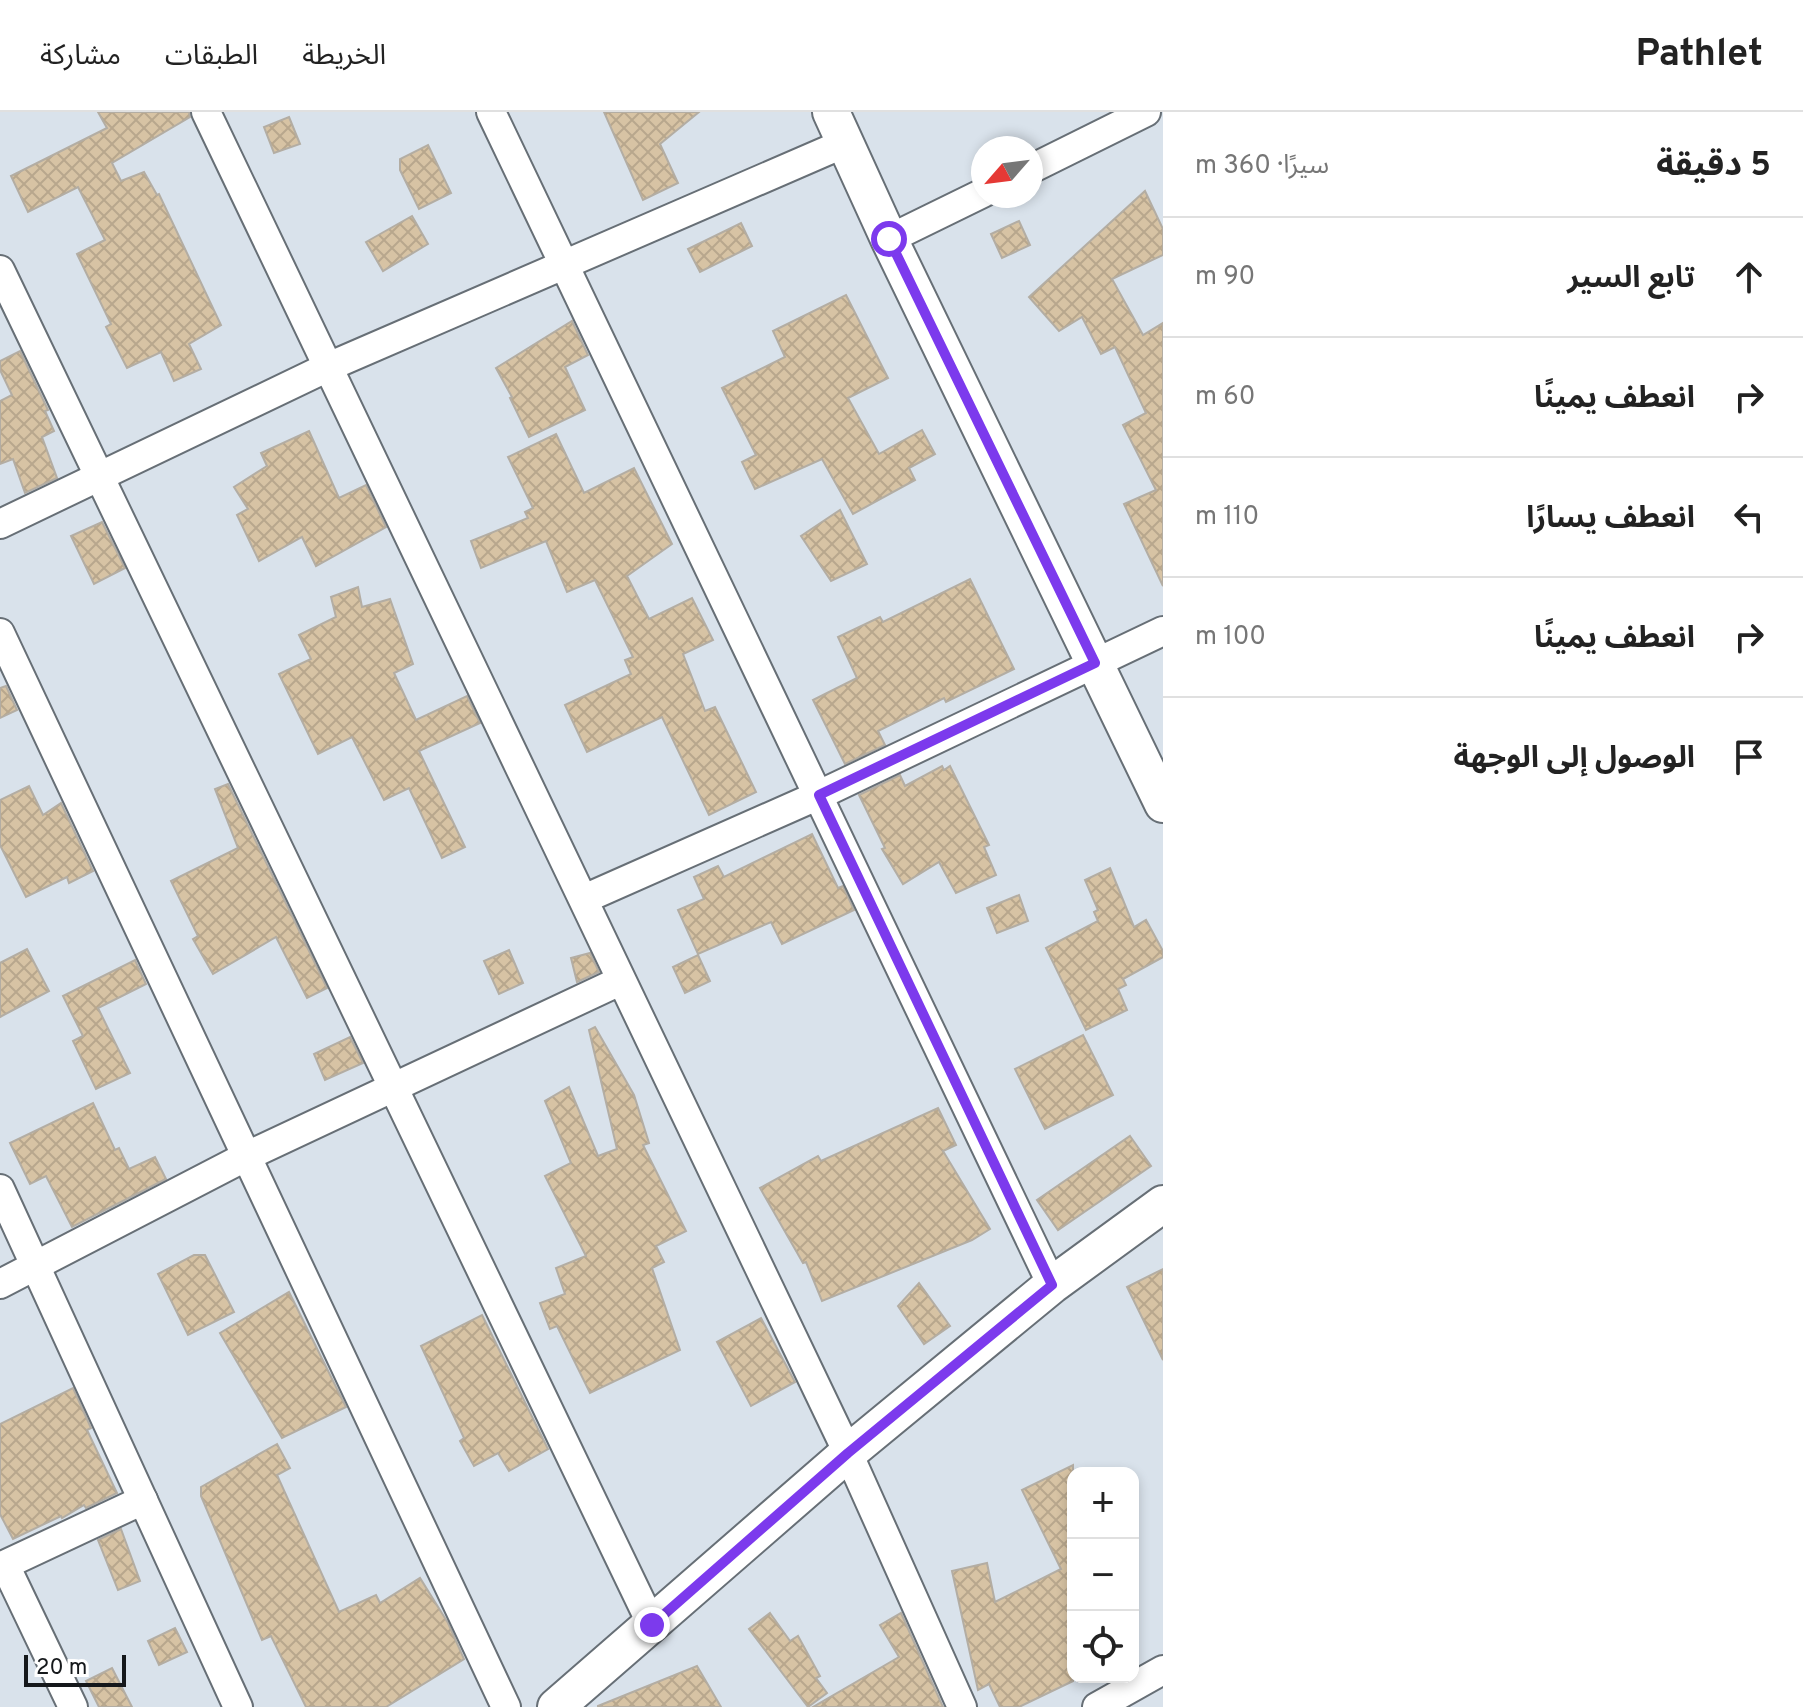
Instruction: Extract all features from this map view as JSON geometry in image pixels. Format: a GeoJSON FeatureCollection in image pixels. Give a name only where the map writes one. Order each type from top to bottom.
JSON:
{"type":"FeatureCollection","features":[{"type":"Feature","properties":{"kind":"street"},"geometry":{"type":"LineString","coordinates":[[206,112],[848,1453],[962,1707]]}},
{"type":"Feature","properties":{"kind":"street"},"geometry":{"type":"LineString","coordinates":[[491,112],[1052,1285]]}},
{"type":"Feature","properties":{"kind":"street"},"geometry":{"type":"LineString","coordinates":[[1043,163],[1146,112]]}},
{"type":"Feature","properties":{"kind":"street"},"geometry":{"type":"LineString","coordinates":[[0,524],[328,367],[563,266],[838,127],[889,239],[1163,804]]}},
{"type":"Feature","properties":{"kind":"street"},"geometry":{"type":"LineString","coordinates":[[889,239],[971,199]]}},
{"type":"Feature","properties":{"kind":"street"},"geometry":{"type":"LineString","coordinates":[[0,270],[652,1625]]}},
{"type":"Feature","properties":{"kind":"street"},"geometry":{"type":"LineString","coordinates":[[584,899],[819,795],[1163,631]]}},
{"type":"Feature","properties":{"kind":"street"},"geometry":{"type":"LineString","coordinates":[[0,633],[506,1707]]}},
{"type":"Feature","properties":{"kind":"street"},"geometry":{"type":"LineString","coordinates":[[0,1284],[247,1156],[620,981]]}},
{"type":"Feature","properties":{"kind":"street"},"geometry":{"type":"LineString","coordinates":[[0,1189],[238,1707]]}},
{"type":"Feature","properties":{"kind":"street"},"geometry":{"type":"LineString","coordinates":[[556,1707],[848,1453],[1052,1285],[1163,1204]]}},
{"type":"Feature","properties":{"kind":"street"},"geometry":{"type":"LineString","coordinates":[[73,1707],[3,1566],[143,1500]]}},
{"type":"Feature","properties":{"kind":"street"},"geometry":{"type":"LineString","coordinates":[[1097,1707],[1163,1670]]}},
{"type":"Feature","properties":{"kind":"building"},"geometry":{"type":"Polygon","coordinates":[[[98,112],[189,112],[190,117],[112,163],[121,181],[144,172],[159,194],[221,325],[189,344],[201,369],[174,381],[161,352],[127,368],[106,327],[111,324],[77,254],[105,240],[78,187],[28,212],[11,176],[107,128],[98,112]]]}},
{"type":"Feature","properties":{"kind":"building"},"geometry":{"type":"Polygon","coordinates":[[[604,112],[699,112],[660,144],[678,183],[643,200],[604,112]]]}},
{"type":"Feature","properties":{"kind":"building"},"geometry":{"type":"Polygon","coordinates":[[[289,117],[300,144],[274,153],[264,127],[289,117]]]}},
{"type":"Feature","properties":{"kind":"building"},"geometry":{"type":"Polygon","coordinates":[[[428,145],[451,193],[419,209],[400,170],[400,159],[428,145]]]}},
{"type":"Feature","properties":{"kind":"building"},"geometry":{"type":"Polygon","coordinates":[[[1145,191],[1163,229],[1163,255],[1112,279],[1143,335],[1163,323],[1163,586],[1124,504],[1156,490],[1123,425],[1146,413],[1115,347],[1101,354],[1082,317],[1059,331],[1029,297],[1145,191]]]}},
{"type":"Feature","properties":{"kind":"building"},"geometry":{"type":"Polygon","coordinates":[[[412,216],[428,244],[383,271],[366,242],[412,216]]]}},
{"type":"Feature","properties":{"kind":"building"},"geometry":{"type":"Polygon","coordinates":[[[1019,221],[1030,245],[1002,258],[991,234],[1019,221]]]}},
{"type":"Feature","properties":{"kind":"building"},"geometry":{"type":"Polygon","coordinates":[[[741,223],[752,246],[700,272],[688,249],[741,223]]]}},
{"type":"Feature","properties":{"kind":"building"},"geometry":{"type":"Polygon","coordinates":[[[846,295],[888,378],[848,398],[879,454],[922,430],[935,454],[909,468],[915,480],[853,514],[822,459],[755,489],[742,462],[756,455],[722,388],[785,357],[773,331],[846,295]]]}},
{"type":"Feature","properties":{"kind":"building"},"geometry":{"type":"Polygon","coordinates":[[[572,321],[588,355],[565,367],[585,410],[529,437],[496,368],[572,321]]]}},
{"type":"Feature","properties":{"kind":"building"},"geometry":{"type":"Polygon","coordinates":[[[20,351],[48,410],[45,411],[54,431],[42,437],[57,478],[25,493],[13,459],[0,464],[0,401],[12,395],[0,370],[0,361],[20,351]]]}},
{"type":"Feature","properties":{"kind":"building"},"geometry":{"type":"Polygon","coordinates":[[[309,431],[339,498],[366,485],[386,527],[316,566],[302,537],[259,561],[237,515],[248,509],[234,487],[267,466],[261,453],[309,431]]]}},
{"type":"Feature","properties":{"kind":"building"},"geometry":{"type":"Polygon","coordinates":[[[556,434],[584,493],[634,468],[672,544],[627,576],[649,619],[692,598],[713,640],[683,654],[705,711],[715,707],[756,792],[709,815],[662,717],[587,752],[565,705],[631,674],[625,660],[633,657],[595,580],[567,592],[546,541],[481,568],[471,541],[528,518],[525,512],[533,508],[508,457],[556,434]]]}},
{"type":"Feature","properties":{"kind":"building"},"geometry":{"type":"Polygon","coordinates":[[[840,510],[867,564],[831,581],[801,536],[840,510]]]}},
{"type":"Feature","properties":{"kind":"building"},"geometry":{"type":"Polygon","coordinates":[[[102,522],[125,568],[94,584],[71,536],[102,522]]]}},
{"type":"Feature","properties":{"kind":"building"},"geometry":{"type":"Polygon","coordinates":[[[970,579],[1014,669],[946,702],[944,698],[878,731],[885,745],[845,764],[813,700],[857,678],[838,637],[880,617],[883,622],[970,579]]]}},
{"type":"Feature","properties":{"kind":"building"},"geometry":{"type":"Polygon","coordinates":[[[358,587],[362,607],[390,599],[413,664],[394,673],[416,720],[467,696],[480,723],[419,751],[465,847],[442,858],[409,788],[384,800],[352,737],[318,754],[279,674],[311,659],[299,635],[336,617],[331,597],[358,587]]]}},
{"type":"Feature","properties":{"kind":"building"},"geometry":{"type":"Polygon","coordinates":[[[6,686],[17,710],[0,718],[0,688],[6,686]]]}},
{"type":"Feature","properties":{"kind":"building"},"geometry":{"type":"Polygon","coordinates":[[[942,766],[944,770],[950,766],[989,845],[984,847],[996,875],[956,893],[939,862],[903,884],[882,849],[885,848],[859,795],[900,775],[905,786],[942,766]]]}},
{"type":"Feature","properties":{"kind":"building"},"geometry":{"type":"Polygon","coordinates":[[[228,784],[327,988],[307,998],[276,937],[213,974],[193,939],[198,936],[171,881],[238,848],[215,789],[228,784]]]}},
{"type":"Feature","properties":{"kind":"building"},"geometry":{"type":"Polygon","coordinates":[[[29,786],[43,815],[61,803],[93,871],[69,883],[67,877],[26,897],[0,845],[0,800],[29,786]]]}},
{"type":"Feature","properties":{"kind":"building"},"geometry":{"type":"Polygon","coordinates":[[[812,834],[838,888],[843,886],[854,910],[782,944],[771,922],[698,954],[678,910],[704,899],[694,877],[718,866],[724,877],[812,834]]]}},
{"type":"Feature","properties":{"kind":"building"},"geometry":{"type":"Polygon","coordinates":[[[1110,868],[1134,927],[1146,920],[1163,951],[1163,957],[1123,979],[1126,985],[1118,989],[1127,1010],[1086,1030],[1046,948],[1098,921],[1094,912],[1098,910],[1085,880],[1110,868]]]}},
{"type":"Feature","properties":{"kind":"building"},"geometry":{"type":"Polygon","coordinates":[[[1019,895],[1028,921],[997,933],[987,908],[1019,895]]]}},
{"type":"Feature","properties":{"kind":"building"},"geometry":{"type":"Polygon","coordinates":[[[27,949],[49,991],[0,1017],[0,963],[27,949]]]}},
{"type":"Feature","properties":{"kind":"building"},"geometry":{"type":"Polygon","coordinates":[[[509,950],[523,983],[499,994],[484,961],[509,950]]]}},
{"type":"Feature","properties":{"kind":"building"},"geometry":{"type":"Polygon","coordinates":[[[590,953],[599,972],[577,982],[571,958],[590,953]]]}},
{"type":"Feature","properties":{"kind":"building"},"geometry":{"type":"Polygon","coordinates":[[[698,955],[710,981],[685,993],[673,967],[698,955]]]}},
{"type":"Feature","properties":{"kind":"building"},"geometry":{"type":"Polygon","coordinates":[[[135,960],[146,984],[98,1008],[130,1073],[96,1089],[73,1041],[83,1036],[63,996],[135,960]]]}},
{"type":"Feature","properties":{"kind":"building"},"geometry":{"type":"Polygon","coordinates":[[[595,1027],[634,1095],[649,1143],[643,1145],[686,1231],[656,1246],[664,1262],[652,1268],[680,1350],[590,1393],[557,1326],[550,1329],[540,1303],[565,1294],[556,1268],[586,1256],[545,1176],[571,1163],[545,1101],[569,1087],[598,1156],[617,1149],[589,1030],[595,1027]]]}},
{"type":"Feature","properties":{"kind":"building"},"geometry":{"type":"Polygon","coordinates":[[[1083,1035],[1113,1095],[1045,1129],[1015,1069],[1083,1035]]]}},
{"type":"Feature","properties":{"kind":"building"},"geometry":{"type":"Polygon","coordinates":[[[350,1037],[363,1063],[325,1080],[314,1054],[350,1037]]]}},
{"type":"Feature","properties":{"kind":"building"},"geometry":{"type":"Polygon","coordinates":[[[93,1103],[115,1150],[119,1148],[129,1169],[155,1157],[166,1179],[72,1227],[46,1176],[30,1184],[10,1143],[93,1103]]]}},
{"type":"Feature","properties":{"kind":"building"},"geometry":{"type":"Polygon","coordinates":[[[938,1108],[956,1145],[943,1151],[990,1229],[972,1240],[822,1301],[806,1262],[803,1263],[760,1188],[818,1156],[821,1161],[938,1108]]]}},
{"type":"Feature","properties":{"kind":"building"},"geometry":{"type":"Polygon","coordinates":[[[1130,1136],[1151,1166],[1058,1230],[1037,1200],[1130,1136]]]}},
{"type":"Feature","properties":{"kind":"building"},"geometry":{"type":"Polygon","coordinates":[[[194,1255],[205,1255],[234,1312],[188,1335],[158,1274],[194,1255]]]}},
{"type":"Feature","properties":{"kind":"building"},"geometry":{"type":"Polygon","coordinates":[[[1163,1269],[1163,1360],[1127,1287],[1163,1269]]]}},
{"type":"Feature","properties":{"kind":"building"},"geometry":{"type":"Polygon","coordinates":[[[919,1283],[950,1326],[924,1344],[898,1306],[919,1283]]]}},
{"type":"Feature","properties":{"kind":"building"},"geometry":{"type":"Polygon","coordinates":[[[289,1292],[346,1407],[282,1438],[220,1333],[289,1292]]]}},
{"type":"Feature","properties":{"kind":"building"},"geometry":{"type":"Polygon","coordinates":[[[482,1315],[548,1449],[509,1471],[498,1453],[474,1466],[460,1441],[464,1438],[421,1346],[482,1315]]]}},
{"type":"Feature","properties":{"kind":"building"},"geometry":{"type":"Polygon","coordinates":[[[761,1318],[795,1382],[751,1406],[717,1342],[761,1318]]]}},
{"type":"Feature","properties":{"kind":"building"},"geometry":{"type":"Polygon","coordinates":[[[73,1388],[91,1428],[87,1430],[117,1493],[13,1539],[0,1514],[0,1424],[73,1388]]]}},
{"type":"Feature","properties":{"kind":"building"},"geometry":{"type":"Polygon","coordinates":[[[277,1444],[290,1468],[277,1475],[339,1612],[376,1595],[380,1603],[420,1578],[448,1623],[464,1659],[386,1707],[306,1707],[271,1636],[262,1640],[201,1496],[201,1487],[277,1444]]]}},
{"type":"Feature","properties":{"kind":"building"},"geometry":{"type":"Polygon","coordinates":[[[1067,1468],[1069,1683],[1019,1707],[1000,1707],[989,1684],[978,1690],[952,1571],[987,1563],[995,1602],[1061,1569],[1022,1490],[1067,1468]]]}},
{"type":"Feature","properties":{"kind":"building"},"geometry":{"type":"Polygon","coordinates":[[[121,1529],[140,1581],[118,1590],[98,1540],[121,1529]]]}},
{"type":"Feature","properties":{"kind":"building"},"geometry":{"type":"Polygon","coordinates":[[[770,1613],[790,1641],[798,1636],[820,1676],[816,1678],[827,1693],[808,1707],[749,1629],[770,1613]]]}},
{"type":"Feature","properties":{"kind":"building"},"geometry":{"type":"Polygon","coordinates":[[[901,1613],[943,1707],[813,1707],[899,1657],[880,1625],[901,1613]]]}},
{"type":"Feature","properties":{"kind":"building"},"geometry":{"type":"Polygon","coordinates":[[[175,1628],[187,1652],[159,1665],[148,1641],[175,1628]]]}},
{"type":"Feature","properties":{"kind":"building"},"geometry":{"type":"Polygon","coordinates":[[[697,1666],[721,1707],[598,1707],[598,1706],[697,1666]]]}},
{"type":"Feature","properties":{"kind":"building"},"geometry":{"type":"Polygon","coordinates":[[[112,1668],[132,1707],[99,1707],[86,1681],[112,1668]]]}},
{"type":"Feature","properties":{"kind":"route"},"geometry":{"type":"LineString","coordinates":[[652,1625],[848,1453],[1052,1285],[819,795],[1095,663],[889,239]]}}]}
